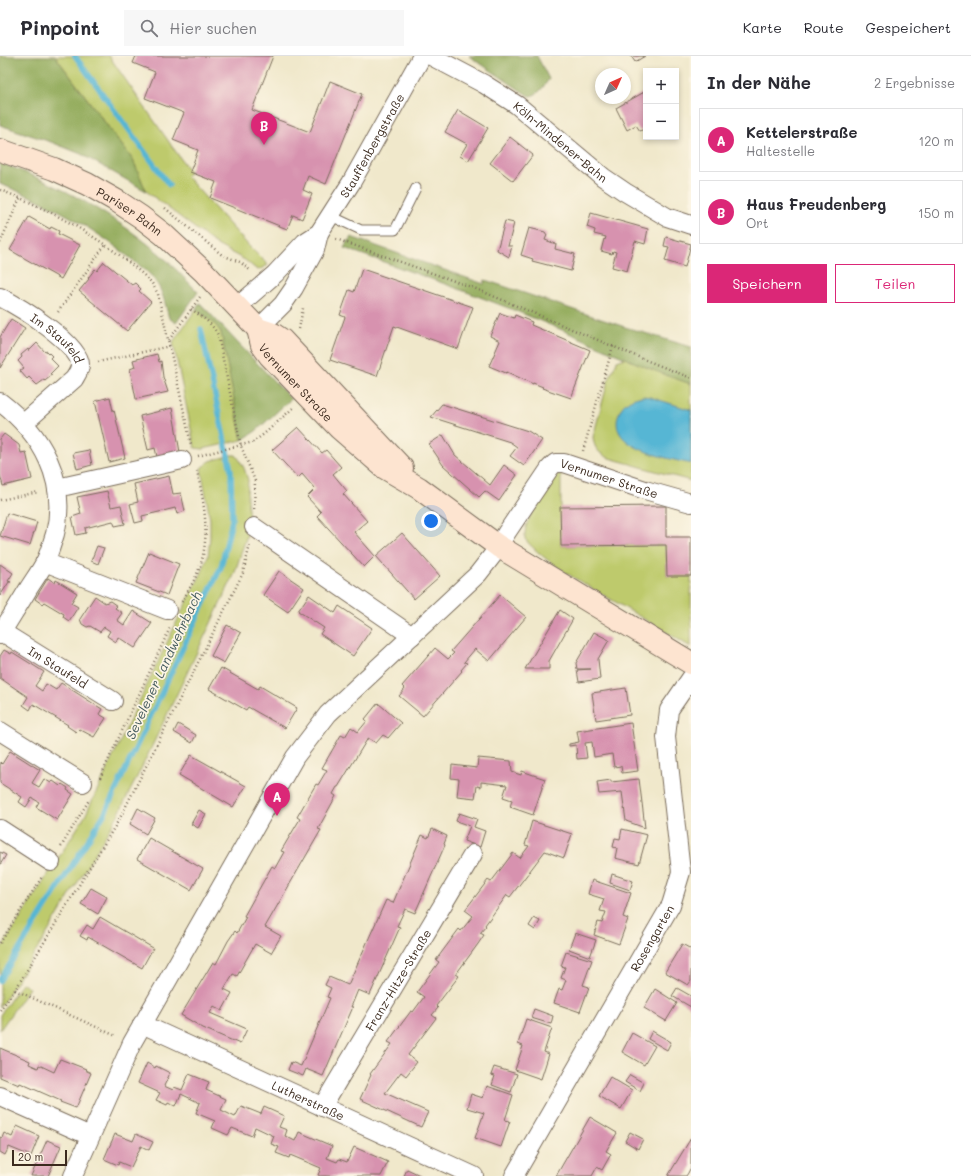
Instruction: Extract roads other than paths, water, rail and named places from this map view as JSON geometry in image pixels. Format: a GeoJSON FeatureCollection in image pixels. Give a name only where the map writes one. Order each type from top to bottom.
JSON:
{"type":"FeatureCollection","features":[{"type":"Feature","properties":{"kind":"street","name":"Stauffenbergstraße"},"geometry":{"type":"LineString","coordinates":[[258,329],[283,304],[294,288],[315,250],[319,233],[331,216],[376,140],[422,56]]}},
{"type":"Feature","properties":{"kind":"street","name":"Köln-Mindener-Bahn"},"geometry":{"type":"LineString","coordinates":[[431,56],[477,80],[517,105],[603,177],[625,192],[667,217],[691,225]]}},
{"type":"Feature","properties":{"kind":"street","name":"Pariser Bahn"},"geometry":{"type":"LineString","coordinates":[[0,150],[54,169],[87,184],[123,205],[163,234],[204,272],[237,307]]}},
{"type":"Feature","properties":{"kind":"street","name":"Stauffenbergstraße"},"geometry":{"type":"LineString","coordinates":[[237,307],[280,268],[305,242],[319,233]]}},
{"type":"Feature","properties":{"kind":"street","name":"Im Staufeld"},"geometry":{"type":"LineString","coordinates":[[0,296],[37,319],[72,347],[78,356],[80,364],[79,371],[74,378],[24,423]]}},
{"type":"Feature","properties":{"kind":"street","name":"Vernumer Straße"},"geometry":{"type":"LineString","coordinates":[[237,307],[258,329],[262,345],[270,356],[339,428],[379,463],[419,488],[498,546],[691,663]]}},
{"type":"Feature","properties":{"kind":"street","name":"Im Staufeld"},"geometry":{"type":"LineString","coordinates":[[0,402],[24,423],[43,449],[51,465],[57,488],[59,506],[57,524],[45,562],[1,633],[113,701]]}},
{"type":"Feature","properties":{"kind":"street"},"geometry":{"type":"LineString","coordinates":[[57,488],[190,458]]}},
{"type":"Feature","properties":{"kind":"street","name":"Vernumer Straße"},"geometry":{"type":"LineString","coordinates":[[498,546],[550,468],[555,464],[564,463],[578,467],[645,490],[691,503]]}},
{"type":"Feature","properties":{"kind":"street"},"geometry":{"type":"LineString","coordinates":[[254,527],[412,636]]}},
{"type":"Feature","properties":{"kind":"street"},"geometry":{"type":"LineString","coordinates":[[73,1176],[132,1043],[142,1024],[296,757],[328,714],[478,574],[486,565],[498,546]]}},
{"type":"Feature","properties":{"kind":"street"},"geometry":{"type":"LineString","coordinates":[[45,562],[174,608]]}},
{"type":"Feature","properties":{"kind":"street","name":"Rosengarten"},"geometry":{"type":"LineString","coordinates":[[514,1176],[671,906],[681,872],[666,737],[669,710],[691,678]]}},
{"type":"Feature","properties":{"kind":"street"},"geometry":{"type":"LineString","coordinates":[[0,730],[90,787]]}},
{"type":"Feature","properties":{"kind":"street"},"geometry":{"type":"LineString","coordinates":[[0,829],[51,862]]}},
{"type":"Feature","properties":{"kind":"street","name":"Franz-Hitze-Straße"},"geometry":{"type":"LineString","coordinates":[[322,1107],[473,854]]}},
{"type":"Feature","properties":{"kind":"street","name":"Lutherstraße"},"geometry":{"type":"LineString","coordinates":[[142,1024],[474,1176]]}},
{"type":"Feature","properties":{"kind":"street"},"geometry":{"type":"LineString","coordinates":[[0,1096],[90,1136]]}},
{"type":"Feature","properties":{"kind":"lane"},"geometry":{"type":"LineString","coordinates":[[331,216],[361,230],[395,230],[416,188]]}},
{"type":"Feature","properties":{"kind":"water"},"geometry":{"type":"Polygon","coordinates":[[[643,396],[691,410],[691,464],[668,459],[642,450],[630,443],[621,435],[617,425],[621,409],[628,401],[643,396]]]}},
{"type":"Feature","properties":{"kind":"waterway","name":"Sevelener Landwehrbach"},"geometry":{"type":"LineString","coordinates":[[75,56],[169,185]]}},
{"type":"Feature","properties":{"kind":"waterway","name":"Sevelener Landwehrbach"},"geometry":{"type":"LineString","coordinates":[[0,980],[105,813],[221,567],[232,520],[231,470],[201,329]]}},
{"type":"Feature","properties":{"kind":"place","name":"Haus Freudenberg"},"geometry":{"type":"Point","coordinates":[264,145]}},
{"type":"Feature","properties":{"kind":"place","name":"Kettelerstraße"},"geometry":{"type":"Point","coordinates":[277,816]}}]}
